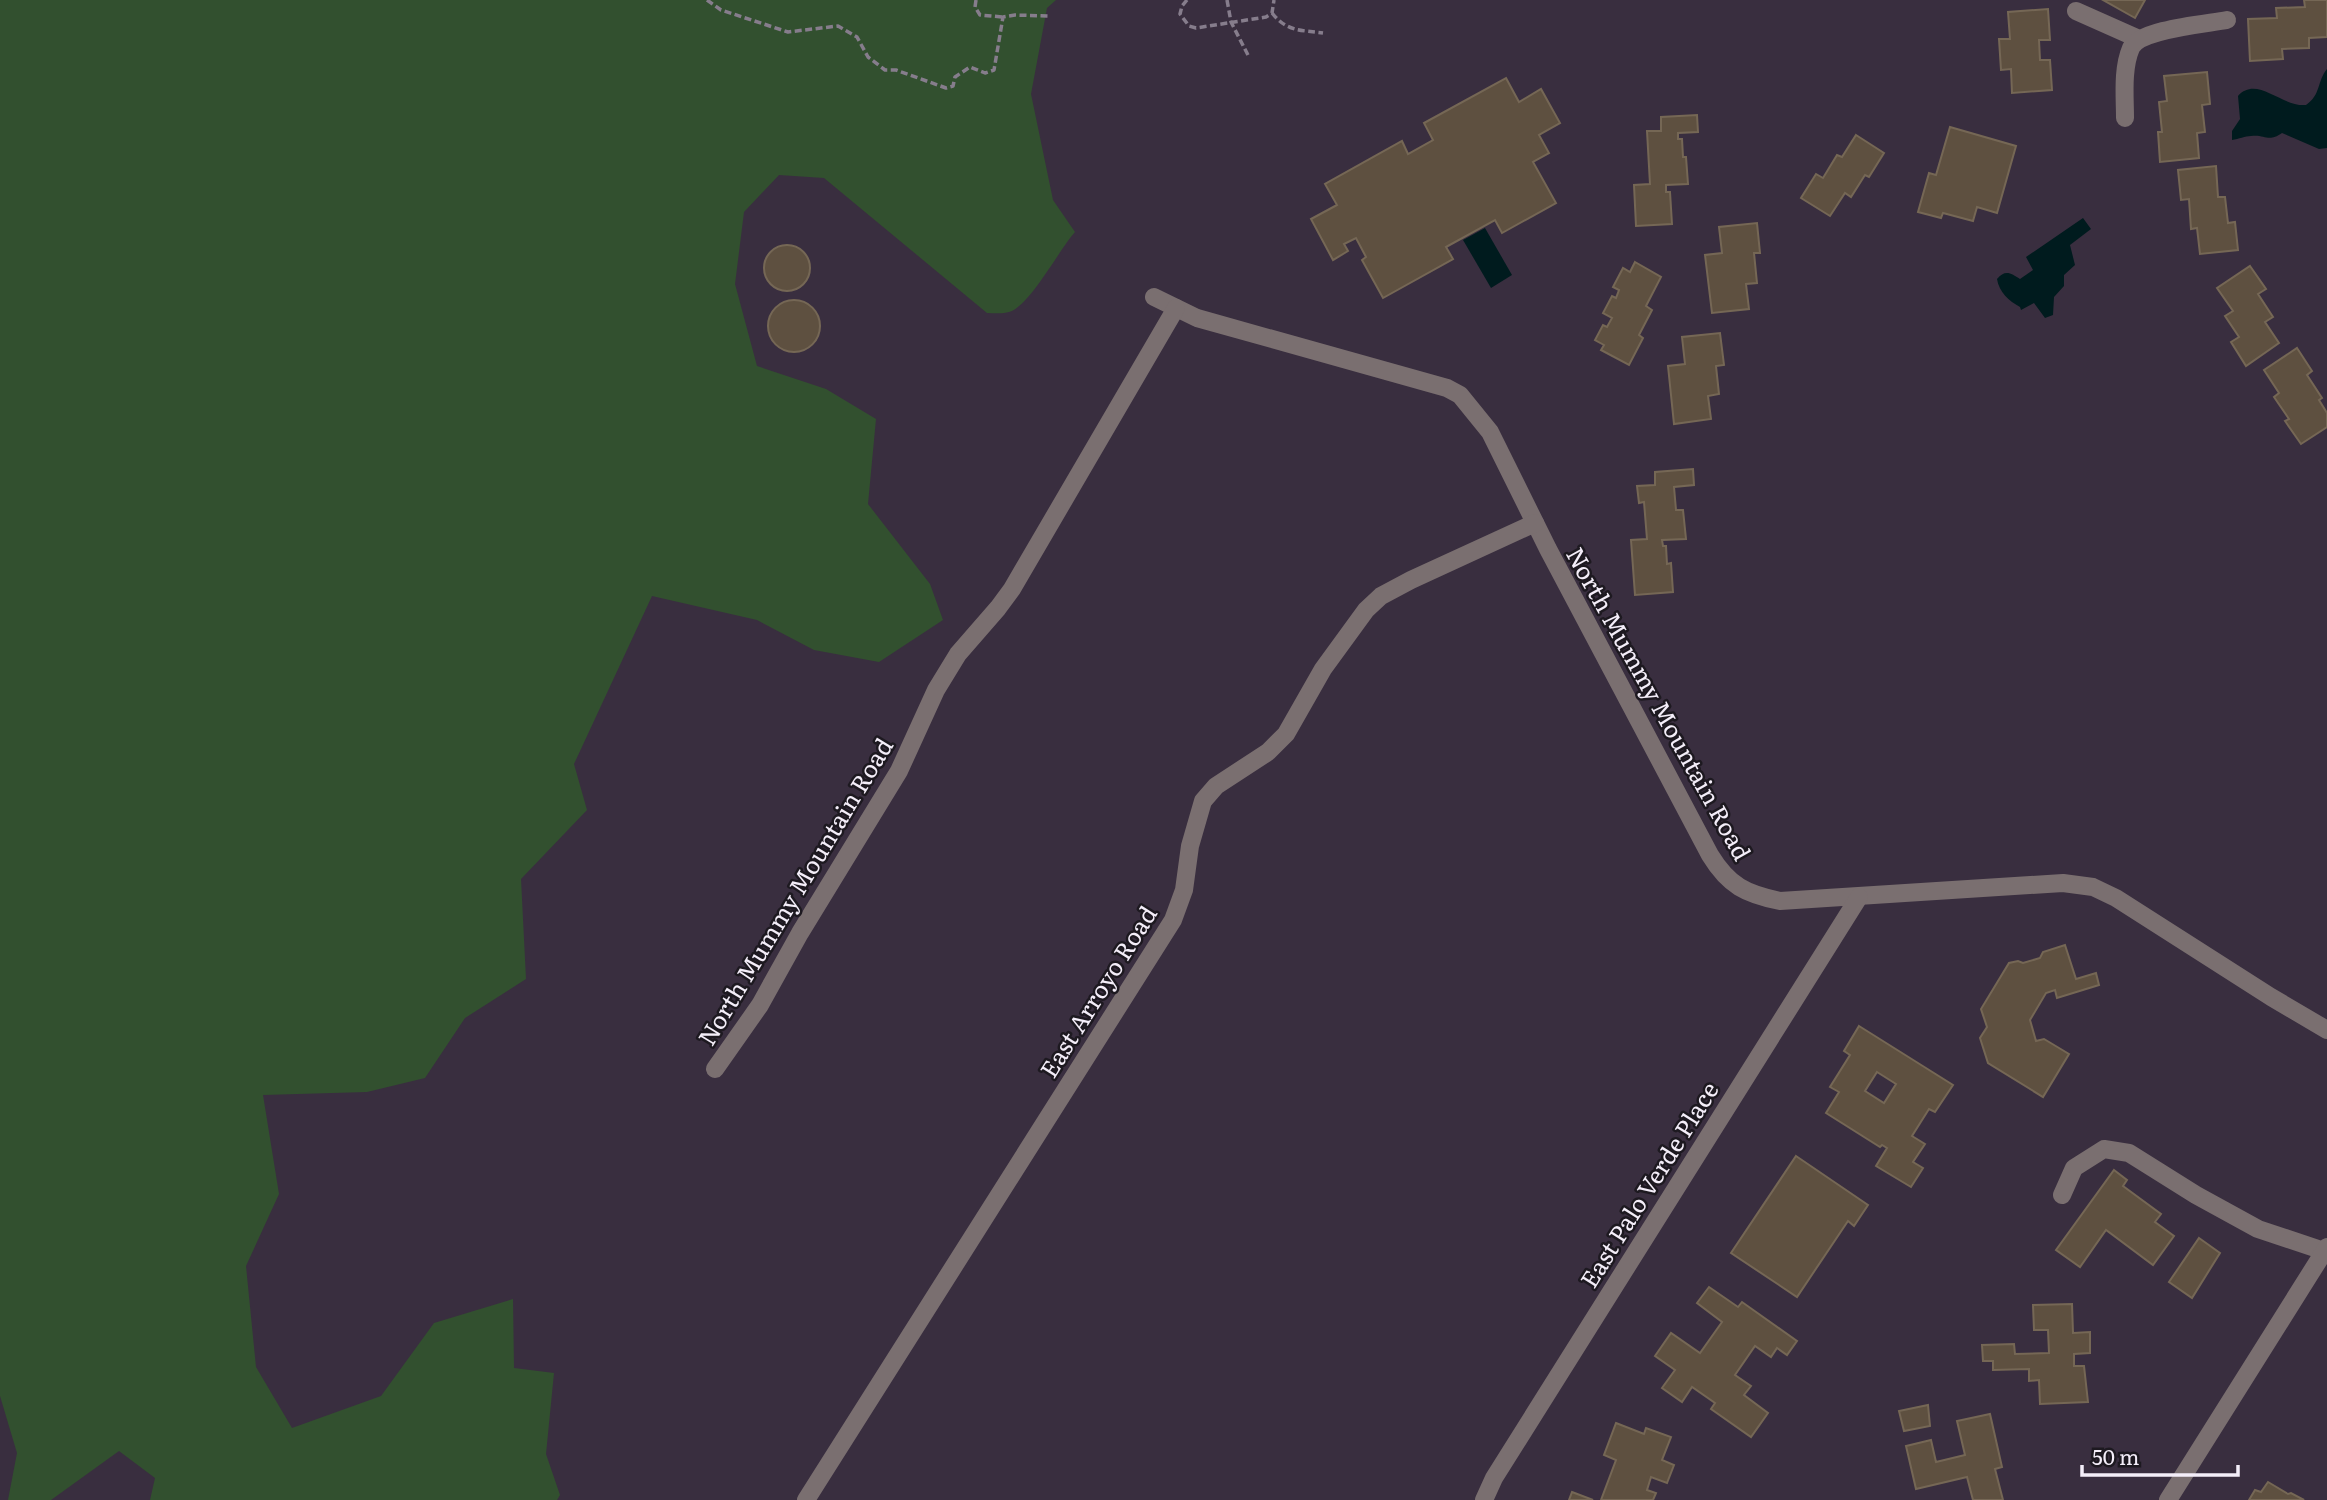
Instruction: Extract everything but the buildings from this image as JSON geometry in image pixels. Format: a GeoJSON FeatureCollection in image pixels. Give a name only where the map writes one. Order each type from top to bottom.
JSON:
{"type":"FeatureCollection","features":[{"type":"Feature","properties":{"kind":"street"},"geometry":{"type":"LineString","coordinates":[[2076,12],[2139,39]]}},
{"type":"Feature","properties":{"kind":"street"},"geometry":{"type":"LineString","coordinates":[[2125,118],[2129,56],[2132,46],[2139,39],[2152,33],[2227,20]]}},
{"type":"Feature","properties":{"kind":"street","name":"North Mummy Mountain Road"},"geometry":{"type":"LineString","coordinates":[[1154,297],[1197,318],[1447,388],[1460,395],[1490,432],[1677,795],[1720,872],[1745,892],[1773,900],[2063,883],[2093,887],[2147,917],[2327,1030]]}},
{"type":"Feature","properties":{"kind":"street","name":"North Mummy Mountain Road"},"geometry":{"type":"LineString","coordinates":[[715,1069],[760,1006],[800,933],[899,771],[936,690],[958,654],[1012,589],[1176,309]]}},
{"type":"Feature","properties":{"kind":"street","name":"East Arroyo Road"},"geometry":{"type":"LineString","coordinates":[[806,1500],[1173,920],[1184,890],[1190,846],[1203,801],[1216,786],[1268,752],[1286,734],[1337,648],[1366,610],[1381,596],[1535,523]]}},
{"type":"Feature","properties":{"kind":"street","name":"East Palo Verde Place"},"geometry":{"type":"LineString","coordinates":[[1483,1500],[1494,1478],[1859,897]]}},
{"type":"Feature","properties":{"kind":"street"},"geometry":{"type":"LineString","coordinates":[[2062,1195],[2074,1168],[2104,1149],[2129,1153],[2196,1195],[2258,1229],[2326,1249],[2168,1500]]}},
{"type":"Feature","properties":{"kind":"path"},"geometry":{"type":"LineString","coordinates":[[707,0],[721,9],[788,32],[838,26],[857,37],[868,57],[885,70],[896,70],[946,88],[953,86],[955,77],[970,66],[985,73],[994,70],[1003,17]]}},
{"type":"Feature","properties":{"kind":"path"},"geometry":{"type":"LineString","coordinates":[[976,0],[975,7],[980,15],[1049,16]]}},
{"type":"Feature","properties":{"kind":"path"},"geometry":{"type":"LineString","coordinates":[[1187,0],[1180,15],[1189,26],[1196,28],[1266,17],[1272,13],[1275,0]]}},
{"type":"Feature","properties":{"kind":"path"},"geometry":{"type":"LineString","coordinates":[[1227,0],[1231,22],[1250,57]]}},
{"type":"Feature","properties":{"kind":"path"},"geometry":{"type":"LineString","coordinates":[[1272,13],[1282,24],[1294,29],[1323,33]]}},
{"type":"Feature","properties":{"kind":"green space"},"geometry":{"type":"Polygon","coordinates":[[[0,0],[1056,0],[1047,8],[1031,94],[1053,200],[1075,232],[1026,300],[1017,308],[1007,313],[987,313],[824,178],[779,175],[744,212],[735,284],[757,366],[826,389],[876,419],[868,504],[930,584],[943,620],[879,662],[814,650],[757,620],[652,596],[574,764],[587,810],[521,879],[526,979],[465,1018],[425,1078],[367,1092],[263,1095],[279,1194],[246,1266],[256,1367],[292,1428],[381,1396],[434,1323],[513,1299],[514,1368],[554,1373],[546,1454],[560,1495],[557,1500],[150,1500],[155,1478],[119,1451],[51,1500],[8,1500],[17,1453],[0,1396],[0,0]]]}},
{"type":"Feature","properties":{"kind":"shaded area"},"geometry":{"type":"Polygon","coordinates":[[[2327,69],[2327,148],[2319,149],[2282,133],[2270,138],[2249,136],[2232,140],[2232,131],[2240,119],[2238,96],[2245,90],[2261,90],[2306,105],[2317,92],[2327,69]]]}},
{"type":"Feature","properties":{"kind":"shaded area"},"geometry":{"type":"Polygon","coordinates":[[[2083,218],[2091,229],[2070,245],[2075,265],[2064,275],[2064,286],[2054,297],[2053,315],[2045,318],[2034,303],[2021,310],[2002,292],[1997,279],[2008,273],[2020,279],[2033,270],[2026,257],[2083,218]]]}},
{"type":"Feature","properties":{"kind":"shaded area"},"geometry":{"type":"Polygon","coordinates":[[[1485,228],[1512,275],[1491,288],[1463,240],[1485,228]]]}}]}
